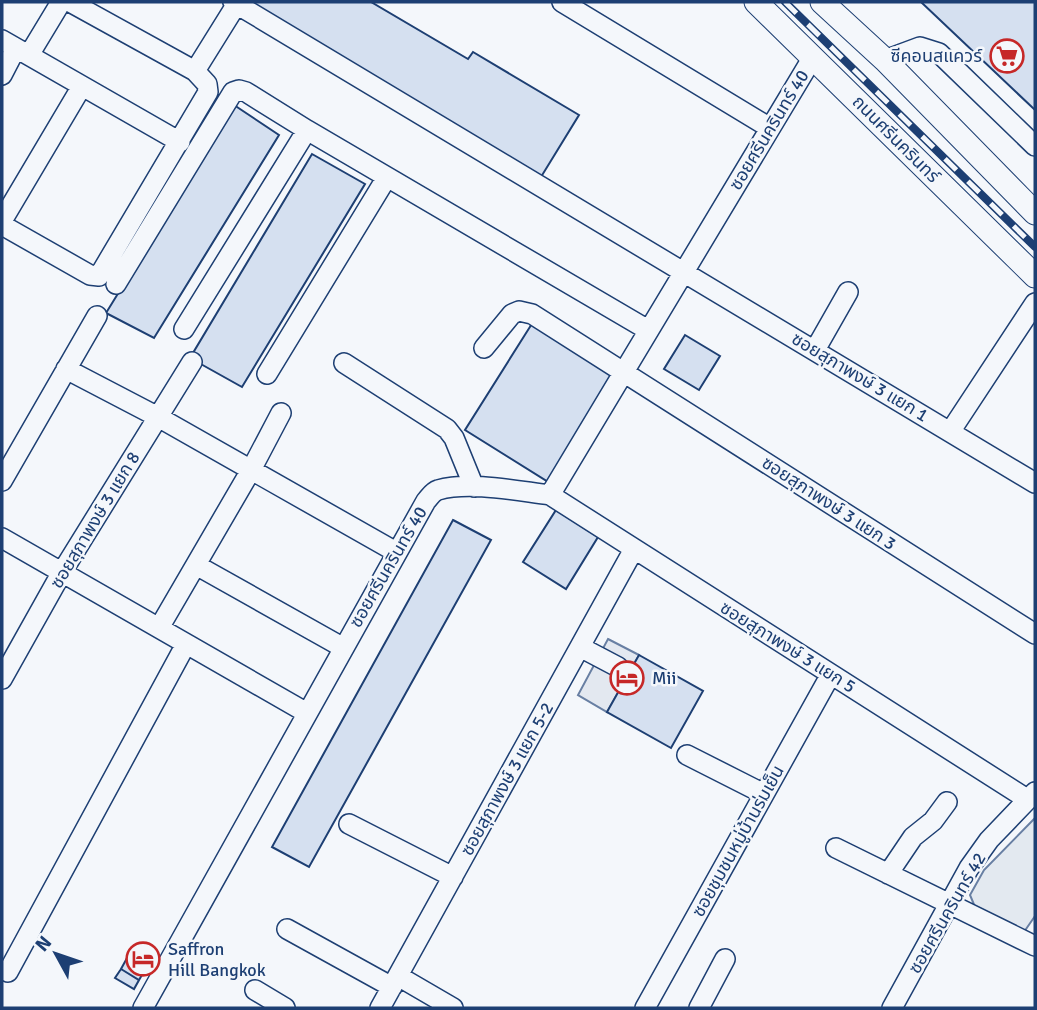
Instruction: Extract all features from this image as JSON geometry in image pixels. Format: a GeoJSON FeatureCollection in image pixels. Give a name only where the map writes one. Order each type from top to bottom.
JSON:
{"type":"FeatureCollection","features":[{"type":"Feature","properties":{"kind":"main road","name":"ถนนศรีนครินทร์"},"geometry":{"type":"LineString","coordinates":[[756,2],[1035,276]]}},
{"type":"Feature","properties":{"kind":"main road"},"geometry":{"type":"LineString","coordinates":[[822,2],[885,60],[1035,213]]}},
{"type":"Feature","properties":{"kind":"street"},"geometry":{"type":"LineString","coordinates":[[2,75],[16,48],[61,2]]}},
{"type":"Feature","properties":{"kind":"street"},"geometry":{"type":"LineString","coordinates":[[70,2],[195,71],[209,89],[99,276],[90,275],[2,223],[82,86]]}},
{"type":"Feature","properties":{"kind":"street"},"geometry":{"type":"LineString","coordinates":[[562,2],[770,128]]}},
{"type":"Feature","properties":{"kind":"street"},"geometry":{"type":"LineString","coordinates":[[195,71],[236,3]]}},
{"type":"Feature","properties":{"kind":"street","name":"ซอยสุภาพงษ์ 3 แยก 1"},"geometry":{"type":"LineString","coordinates":[[236,3],[1035,483]]}},
{"type":"Feature","properties":{"kind":"street"},"geometry":{"type":"LineString","coordinates":[[885,60],[920,47],[939,53],[1035,146]]}},
{"type":"Feature","properties":{"kind":"street"},"geometry":{"type":"LineString","coordinates":[[16,48],[180,142]]}},
{"type":"Feature","properties":{"kind":"street","name":"ซอยศรีนครินทร์ 40"},"geometry":{"type":"LineString","coordinates":[[143,1008],[342,648],[432,493],[474,487],[550,495],[813,57]]}},
{"type":"Feature","properties":{"kind":"street"},"geometry":{"type":"LineString","coordinates":[[116,284],[233,92],[239,90],[648,330]]}},
{"type":"Feature","properties":{"kind":"street"},"geometry":{"type":"LineString","coordinates":[[184,329],[307,130]]}},
{"type":"Feature","properties":{"kind":"street"},"geometry":{"type":"LineString","coordinates":[[267,373],[387,177]]}},
{"type":"Feature","properties":{"kind":"street"},"geometry":{"type":"LineString","coordinates":[[815,350],[848,292]]}},
{"type":"Feature","properties":{"kind":"street"},"geometry":{"type":"LineString","coordinates":[[950,432],[1035,303]]}},
{"type":"Feature","properties":{"kind":"street","name":"ซอยสุภาพงษ์ 3 แยก 3"},"geometry":{"type":"LineString","coordinates":[[484,348],[507,318],[519,311],[532,314],[1035,634]]}},
{"type":"Feature","properties":{"kind":"street"},"geometry":{"type":"LineString","coordinates":[[2,481],[97,316]]}},
{"type":"Feature","properties":{"kind":"street","name":"ซอยสุภาพงษ์ 3 แยก 8"},"geometry":{"type":"LineString","coordinates":[[2,680],[62,572],[192,362]]}},
{"type":"Feature","properties":{"kind":"street"},"geometry":{"type":"LineString","coordinates":[[344,363],[447,429],[454,438],[474,487]]}},
{"type":"Feature","properties":{"kind":"street"},"geometry":{"type":"LineString","coordinates":[[66,369],[158,417],[396,552]]}},
{"type":"Feature","properties":{"kind":"street"},"geometry":{"type":"LineString","coordinates":[[159,628],[281,413]]}},
{"type":"Feature","properties":{"kind":"street","name":"ซอยสุภาพงษ์ 3 แยก 5"},"geometry":{"type":"LineString","coordinates":[[550,495],[831,674],[1031,795]]}},
{"type":"Feature","properties":{"kind":"street"},"geometry":{"type":"LineString","coordinates":[[2,538],[307,713]]}},
{"type":"Feature","properties":{"kind":"street","name":"ซอยสุภาพงษ์ 3 แยก 5-2"},"geometry":{"type":"LineString","coordinates":[[380,1008],[634,549]]}},
{"type":"Feature","properties":{"kind":"street"},"geometry":{"type":"LineString","coordinates":[[196,565],[342,648]]}},
{"type":"Feature","properties":{"kind":"street"},"geometry":{"type":"LineString","coordinates":[[8,972],[186,644]]}},
{"type":"Feature","properties":{"kind":"street"},"geometry":{"type":"LineString","coordinates":[[580,648],[618,667]]}},
{"type":"Feature","properties":{"kind":"street","name":"ซอยชุมชนหมู่บ้านร่มเย็น"},"geometry":{"type":"LineString","coordinates":[[645,1008],[831,674]]}},
{"type":"Feature","properties":{"kind":"street"},"geometry":{"type":"LineString","coordinates":[[687,755],[764,794]]}},
{"type":"Feature","properties":{"kind":"street","name":"ซอยศรีนครินทร์ 42"},"geometry":{"type":"LineString","coordinates":[[892,1008],[969,868],[989,840],[1031,795]]}},
{"type":"Feature","properties":{"kind":"street"},"geometry":{"type":"LineString","coordinates":[[888,874],[913,837],[933,821],[947,802]]}},
{"type":"Feature","properties":{"kind":"street"},"geometry":{"type":"LineString","coordinates":[[349,824],[453,877]]}},
{"type":"Feature","properties":{"kind":"street"},"geometry":{"type":"LineString","coordinates":[[836,848],[1035,946]]}},
{"type":"Feature","properties":{"kind":"street"},"geometry":{"type":"LineString","coordinates":[[288,929],[453,1008]]}},
{"type":"Feature","properties":{"kind":"street"},"geometry":{"type":"LineString","coordinates":[[699,1008],[725,960]]}},
{"type":"Feature","properties":{"kind":"street"},"geometry":{"type":"LineString","coordinates":[[255,990],[285,1008]]}},
{"type":"Feature","properties":{"kind":"shaded area"},"geometry":{"type":"Polygon","coordinates":[[[608,639],[639,655],[607,712],[578,695],[608,639]]]}},
{"type":"Feature","properties":{"kind":"shaded area"},"geometry":{"type":"Polygon","coordinates":[[[1035,818],[1035,916],[1024,932],[975,907],[970,895],[984,870],[1035,818]]]}},
{"type":"Feature","properties":{"kind":"building"},"geometry":{"type":"Polygon","coordinates":[[[250,2],[371,2],[468,59],[473,52],[579,115],[541,177],[250,2]]]}},
{"type":"Feature","properties":{"kind":"building","name":"ซีคอนสแควร์"},"geometry":{"type":"Polygon","coordinates":[[[921,2],[1035,2],[1035,110],[921,2]]]}},
{"type":"Feature","properties":{"kind":"building"},"geometry":{"type":"Polygon","coordinates":[[[234,105],[279,135],[154,338],[106,313],[234,105]]]}},
{"type":"Feature","properties":{"kind":"building"},"geometry":{"type":"Polygon","coordinates":[[[312,154],[365,184],[242,387],[190,358],[312,154]]]}},
{"type":"Feature","properties":{"kind":"building"},"geometry":{"type":"Polygon","coordinates":[[[533,322],[617,374],[550,483],[465,430],[533,322]]]}},
{"type":"Feature","properties":{"kind":"building"},"geometry":{"type":"Polygon","coordinates":[[[685,335],[720,356],[699,390],[664,369],[685,335]]]}},
{"type":"Feature","properties":{"kind":"building"},"geometry":{"type":"Polygon","coordinates":[[[556,510],[598,537],[566,589],[523,562],[556,510]]]}},
{"type":"Feature","properties":{"kind":"building"},"geometry":{"type":"Polygon","coordinates":[[[453,520],[491,540],[309,867],[272,847],[453,520]]]}},
{"type":"Feature","properties":{"kind":"building"},"geometry":{"type":"Polygon","coordinates":[[[639,655],[703,691],[671,748],[607,712],[639,655]]]}},
{"type":"Feature","properties":{"kind":"building"},"geometry":{"type":"Polygon","coordinates":[[[133,947],[152,958],[146,968],[127,958],[133,947]]]}},
{"type":"Feature","properties":{"kind":"building"},"geometry":{"type":"Polygon","coordinates":[[[127,958],[146,968],[139,980],[121,969],[127,958]]]}},
{"type":"Feature","properties":{"kind":"building"},"geometry":{"type":"Polygon","coordinates":[[[121,969],[139,980],[134,989],[115,978],[121,969]]]}},
{"type":"Feature","properties":{"kind":"railway"},"geometry":{"type":"LineString","coordinates":[[785,2],[1035,247]]}},
{"type":"Feature","properties":{"kind":"place","name":"ซีคอนสแควร์"},"geometry":{"type":"Point","coordinates":[1007,56]}},
{"type":"Feature","properties":{"kind":"place","name":"Mii"},"geometry":{"type":"Point","coordinates":[627,678]}},
{"type":"Feature","properties":{"kind":"place","name":"Saffron Hill Bangkok"},"geometry":{"type":"Point","coordinates":[143,959]}}]}
